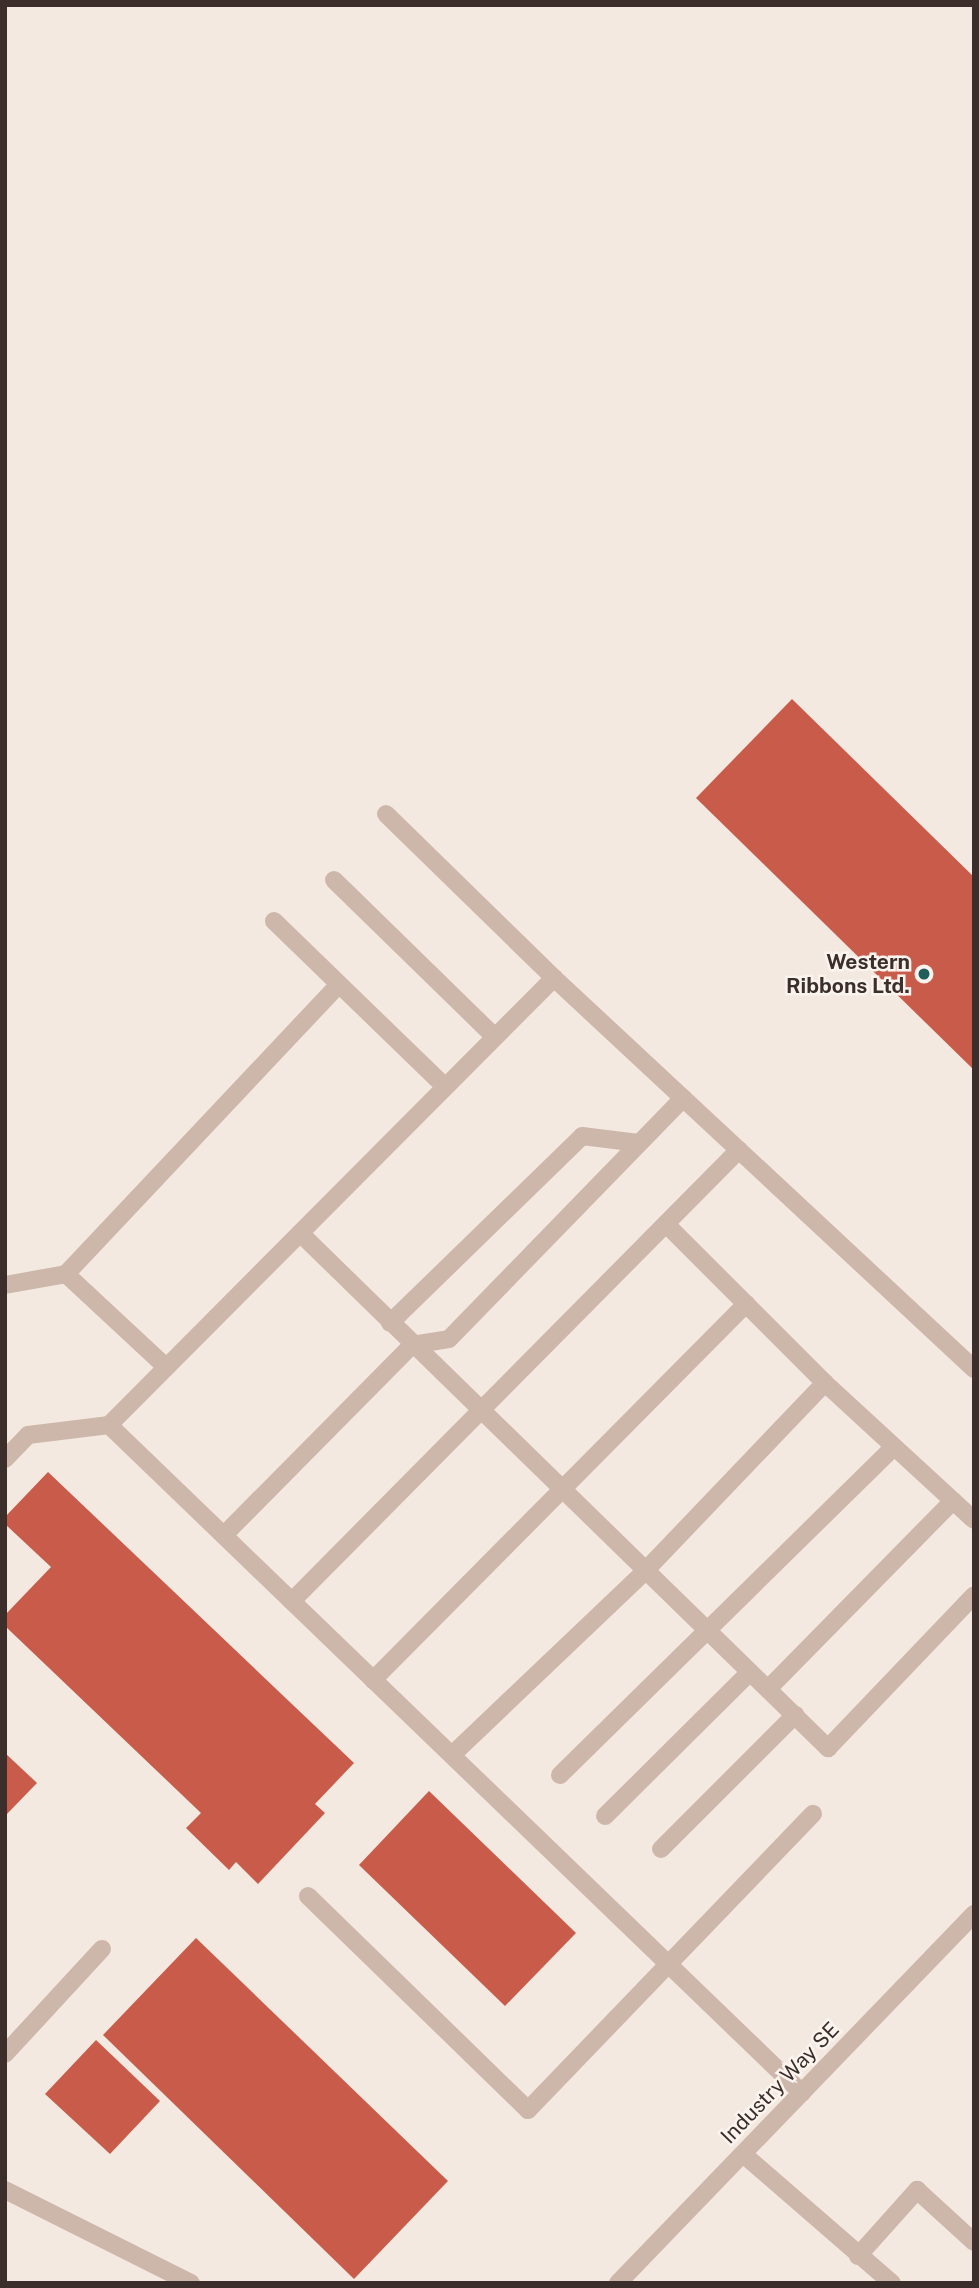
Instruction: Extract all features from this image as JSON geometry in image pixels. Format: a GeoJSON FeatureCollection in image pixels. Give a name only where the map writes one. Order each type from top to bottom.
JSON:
{"type":"FeatureCollection","features":[{"type":"Feature","properties":{"kind":"street"},"geometry":{"type":"LineString","coordinates":[[386,814],[554,978],[974,1369]]}},
{"type":"Feature","properties":{"kind":"street"},"geometry":{"type":"LineString","coordinates":[[334,880],[494,1036]]}},
{"type":"Feature","properties":{"kind":"street"},"geometry":{"type":"LineString","coordinates":[[274,921],[443,1085]]}},
{"type":"Feature","properties":{"kind":"street"},"geometry":{"type":"LineString","coordinates":[[5,1459],[28,1435],[109,1424],[443,1085],[554,978]]}},
{"type":"Feature","properties":{"kind":"street"},"geometry":{"type":"LineString","coordinates":[[5,1285],[66,1275],[339,984]]}},
{"type":"Feature","properties":{"kind":"street"},"geometry":{"type":"LineString","coordinates":[[223,1535],[412,1345],[449,1339],[683,1098]]}},
{"type":"Feature","properties":{"kind":"street"},"geometry":{"type":"LineString","coordinates":[[390,1323],[582,1136],[639,1143]]}},
{"type":"Feature","properties":{"kind":"street"},"geometry":{"type":"LineString","coordinates":[[292,1601],[739,1150]]}},
{"type":"Feature","properties":{"kind":"street"},"geometry":{"type":"LineString","coordinates":[[666,1224],[825,1383],[974,1520]]}},
{"type":"Feature","properties":{"kind":"street"},"geometry":{"type":"LineString","coordinates":[[300,1233],[828,1748],[974,1595]]}},
{"type":"Feature","properties":{"kind":"street"},"geometry":{"type":"LineString","coordinates":[[66,1275],[166,1367]]}},
{"type":"Feature","properties":{"kind":"street"},"geometry":{"type":"LineString","coordinates":[[373,1680],[746,1304]]}},
{"type":"Feature","properties":{"kind":"street"},"geometry":{"type":"LineString","coordinates":[[452,1755],[646,1570],[825,1383]]}},
{"type":"Feature","properties":{"kind":"street"},"geometry":{"type":"LineString","coordinates":[[109,1424],[802,2093]]}},
{"type":"Feature","properties":{"kind":"street"},"geometry":{"type":"LineString","coordinates":[[560,1775],[706,1628],[894,1447]]}},
{"type":"Feature","properties":{"kind":"street"},"geometry":{"type":"LineString","coordinates":[[768,1689],[953,1501]]}},
{"type":"Feature","properties":{"kind":"street"},"geometry":{"type":"LineString","coordinates":[[605,1816],[750,1672]]}},
{"type":"Feature","properties":{"kind":"street"},"geometry":{"type":"LineString","coordinates":[[661,1849],[795,1715]]}},
{"type":"Feature","properties":{"kind":"street"},"geometry":{"type":"LineString","coordinates":[[308,1896],[528,2110],[667,1962],[813,1814]]}},
{"type":"Feature","properties":{"kind":"street","name":"Industry Way SE"},"geometry":{"type":"LineString","coordinates":[[618,2283],[974,1914]]}},
{"type":"Feature","properties":{"kind":"street"},"geometry":{"type":"LineString","coordinates":[[5,2054],[102,1949]]}},
{"type":"Feature","properties":{"kind":"street"},"geometry":{"type":"LineString","coordinates":[[743,2154],[892,2283]]}},
{"type":"Feature","properties":{"kind":"street"},"geometry":{"type":"LineString","coordinates":[[5,2190],[191,2283]]}},
{"type":"Feature","properties":{"kind":"street"},"geometry":{"type":"LineString","coordinates":[[858,2256],[917,2190],[974,2242]]}},
{"type":"Feature","properties":{"kind":"building","name":"Western Ribbons Ltd."},"geometry":{"type":"Polygon","coordinates":[[[792,699],[974,877],[974,1070],[696,798],[792,699]]]}},
{"type":"Feature","properties":{"kind":"building"},"geometry":{"type":"Polygon","coordinates":[[[48,1472],[354,1763],[315,1804],[325,1813],[258,1884],[236,1862],[229,1870],[186,1828],[201,1813],[5,1626],[5,1615],[51,1567],[5,1524],[5,1517],[48,1472]]]}},
{"type":"Feature","properties":{"kind":"building"},"geometry":{"type":"Polygon","coordinates":[[[5,1753],[37,1783],[5,1816],[5,1753]]]}},
{"type":"Feature","properties":{"kind":"building"},"geometry":{"type":"Polygon","coordinates":[[[429,1791],[576,1933],[505,2006],[359,1865],[429,1791]]]}},
{"type":"Feature","properties":{"kind":"building"},"geometry":{"type":"Polygon","coordinates":[[[196,1938],[448,2181],[354,2279],[103,2035],[196,1938]]]}},
{"type":"Feature","properties":{"kind":"building"},"geometry":{"type":"Polygon","coordinates":[[[96,2040],[160,2101],[110,2154],[45,2094],[96,2040]]]}},
{"type":"Feature","properties":{"kind":"place","name":"Western Ribbons Ltd."},"geometry":{"type":"Point","coordinates":[924,974]}}]}
